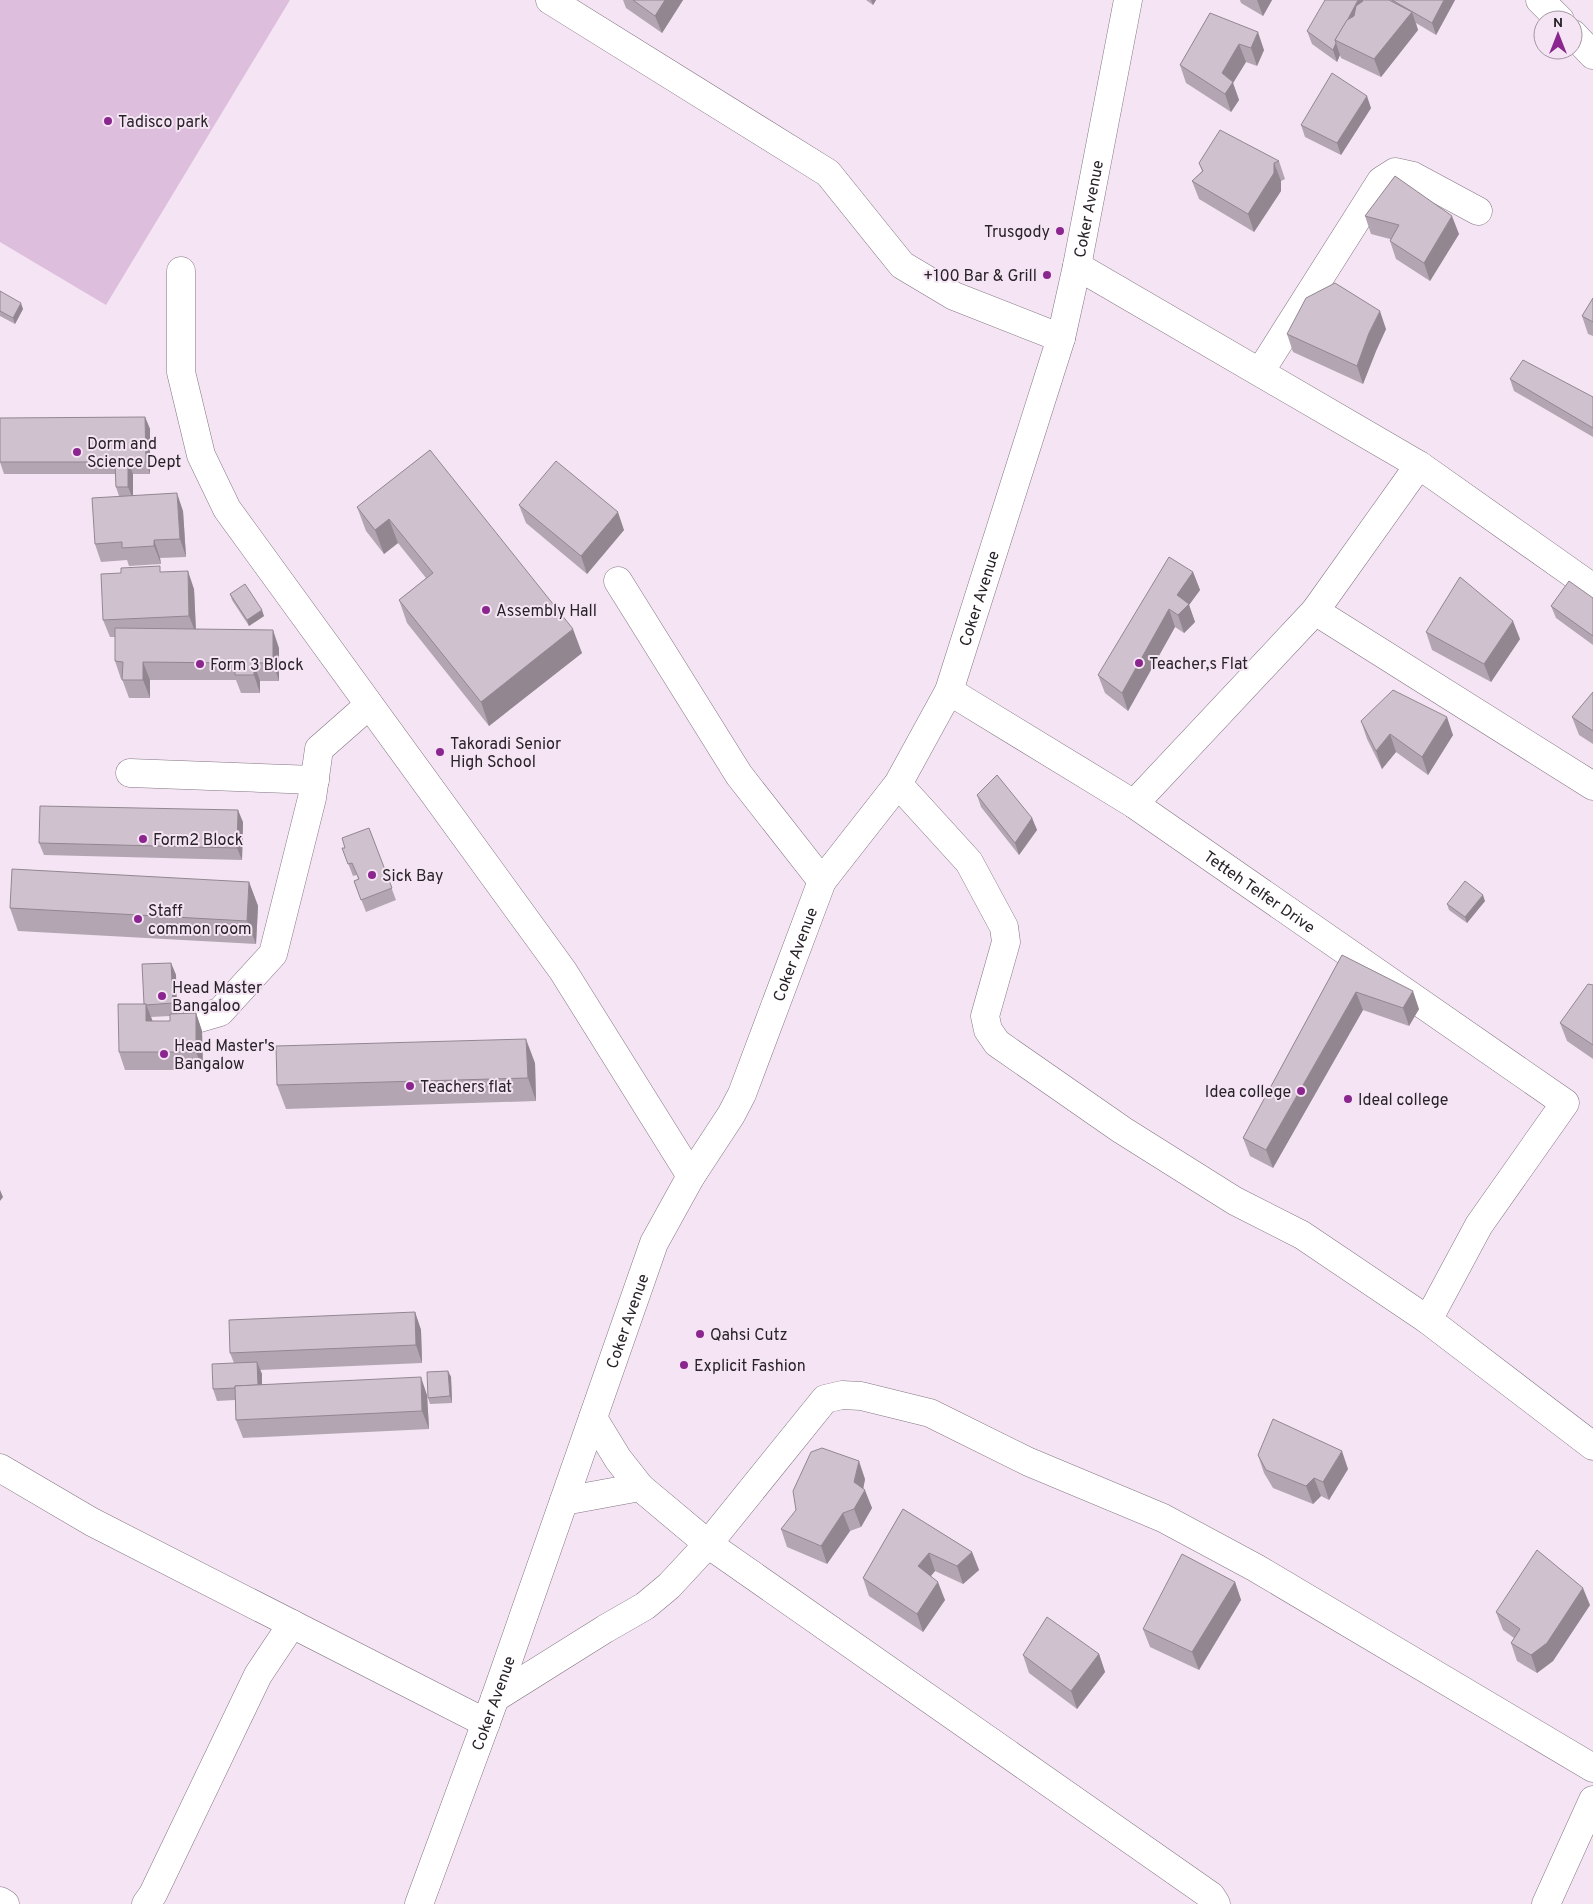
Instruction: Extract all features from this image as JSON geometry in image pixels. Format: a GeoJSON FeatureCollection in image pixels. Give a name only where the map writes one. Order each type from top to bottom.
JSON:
{"type":"FeatureCollection","features":[{"type":"Feature","properties":{"kind":"street"},"geometry":{"type":"LineString","coordinates":[[550,0],[828,173],[902,265],[954,296],[1060,338]]}},
{"type":"Feature","properties":{"kind":"street","name":"Coker Avenue"},"geometry":{"type":"LineString","coordinates":[[419,1904],[490,1711],[654,1244],[691,1176],[742,1094],[822,881],[898,784],[949,691],[1060,338],[1078,266],[1128,0]]}},
{"type":"Feature","properties":{"kind":"street"},"geometry":{"type":"LineString","coordinates":[[1540,0],[1550,10]]}},
{"type":"Feature","properties":{"kind":"street"},"geometry":{"type":"LineString","coordinates":[[1583,44],[1593,55]]}},
{"type":"Feature","properties":{"kind":"street"},"geometry":{"type":"LineString","coordinates":[[1260,372],[1381,181],[1394,172],[1413,176],[1478,211]]}},
{"type":"Feature","properties":{"kind":"street"},"geometry":{"type":"LineString","coordinates":[[1078,266],[1419,465],[1593,588]]}},
{"type":"Feature","properties":{"kind":"street"},"geometry":{"type":"LineString","coordinates":[[181,271],[181,372],[202,455],[227,509],[563,971],[691,1176]]}},
{"type":"Feature","properties":{"kind":"street"},"geometry":{"type":"LineString","coordinates":[[1134,804],[1315,611],[1419,465]]}},
{"type":"Feature","properties":{"kind":"street"},"geometry":{"type":"LineString","coordinates":[[618,582],[739,775],[822,881]]}},
{"type":"Feature","properties":{"kind":"street"},"geometry":{"type":"LineString","coordinates":[[1315,611],[1593,786]]}},
{"type":"Feature","properties":{"kind":"street","name":"Tetteh Telfer Drive"},"geometry":{"type":"LineString","coordinates":[[949,691],[1134,804],[1565,1103],[1479,1225],[1428,1320]]}},
{"type":"Feature","properties":{"kind":"street"},"geometry":{"type":"LineString","coordinates":[[196,1019],[220,1012],[273,954],[315,780],[319,749],[370,705]]}},
{"type":"Feature","properties":{"kind":"street"},"geometry":{"type":"LineString","coordinates":[[130,773],[315,780]]}},
{"type":"Feature","properties":{"kind":"street"},"geometry":{"type":"LineString","coordinates":[[898,784],[969,862],[1004,927],[1006,942],[985,1016],[988,1030],[997,1043],[1122,1130],[1235,1201],[1302,1235],[1428,1320],[1593,1446]]}},
{"type":"Feature","properties":{"kind":"street"},"geometry":{"type":"LineString","coordinates":[[0,1468],[92,1522],[292,1624],[490,1711],[605,1629],[645,1606],[669,1586],[708,1544],[825,1399],[842,1395],[861,1396],[930,1413],[1029,1462],[1163,1518],[1256,1568],[1593,1768]]}},
{"type":"Feature","properties":{"kind":"street"},"geometry":{"type":"LineString","coordinates":[[593,1418],[618,1459],[640,1487],[708,1544],[1211,1896],[1216,1904]]}},
{"type":"Feature","properties":{"kind":"street"},"geometry":{"type":"LineString","coordinates":[[564,1501],[640,1487]]}},
{"type":"Feature","properties":{"kind":"street"},"geometry":{"type":"LineString","coordinates":[[146,1904],[153,1894],[208,1782],[258,1675],[292,1624]]}},
{"type":"Feature","properties":{"kind":"street"},"geometry":{"type":"LineString","coordinates":[[1546,1904],[1593,1800]]}},
{"type":"Feature","properties":{"kind":"street"},"geometry":{"type":"LineString","coordinates":[[0,1900],[5,1904]]}},
{"type":"Feature","properties":{"kind":"shaded area","name":"Tadisco park"},"geometry":{"type":"Polygon","coordinates":[[[0,0],[290,0],[106,305],[0,242],[0,0]]]}},
{"type":"Feature","properties":{"kind":"building"},"geometry":{"type":"Polygon","coordinates":[[[633,0],[665,0],[655,16],[633,0]]]}},
{"type":"Feature","properties":{"kind":"building"},"geometry":{"type":"Polygon","coordinates":[[[1325,0],[1358,0],[1335,40],[1336,43],[1333,50],[1307,31],[1325,0]]]}},
{"type":"Feature","properties":{"kind":"building"},"geometry":{"type":"Polygon","coordinates":[[[1362,0],[1389,0],[1412,12],[1374,59],[1335,40],[1347,20],[1354,16],[1356,6],[1362,0]]]}},
{"type":"Feature","properties":{"kind":"building"},"geometry":{"type":"Polygon","coordinates":[[[1392,0],[1444,0],[1432,23],[1392,0]]]}},
{"type":"Feature","properties":{"kind":"building"},"geometry":{"type":"Polygon","coordinates":[[[1210,13],[1258,32],[1251,48],[1239,44],[1222,73],[1233,82],[1225,94],[1180,65],[1210,13]]]}},
{"type":"Feature","properties":{"kind":"building"},"geometry":{"type":"Polygon","coordinates":[[[1332,73],[1367,96],[1337,143],[1301,125],[1332,73]]]}},
{"type":"Feature","properties":{"kind":"building"},"geometry":{"type":"Polygon","coordinates":[[[1220,130],[1279,161],[1274,163],[1274,173],[1248,214],[1192,181],[1203,171],[1199,163],[1220,130]]]}},
{"type":"Feature","properties":{"kind":"building"},"geometry":{"type":"Polygon","coordinates":[[[1395,176],[1452,216],[1424,263],[1390,241],[1399,225],[1365,216],[1395,176]]]}},
{"type":"Feature","properties":{"kind":"building"},"geometry":{"type":"Polygon","coordinates":[[[1335,283],[1380,311],[1369,333],[1357,366],[1287,334],[1306,298],[1335,283]]]}},
{"type":"Feature","properties":{"kind":"building"},"geometry":{"type":"Polygon","coordinates":[[[0,291],[21,303],[13,318],[0,311],[0,291]]]}},
{"type":"Feature","properties":{"kind":"building"},"geometry":{"type":"Polygon","coordinates":[[[1593,298],[1593,322],[1582,316],[1593,298]]]}},
{"type":"Feature","properties":{"kind":"building"},"geometry":{"type":"Polygon","coordinates":[[[1523,360],[1593,397],[1593,428],[1510,379],[1523,360]]]}},
{"type":"Feature","properties":{"kind":"building","name":"Dorm and Science Dept"},"geometry":{"type":"Polygon","coordinates":[[[145,417],[146,462],[128,462],[128,487],[116,487],[115,462],[0,462],[0,418],[145,417]]]}},
{"type":"Feature","properties":{"kind":"building","name":"Assembly Hall"},"geometry":{"type":"Polygon","coordinates":[[[430,450],[573,629],[481,702],[399,600],[433,573],[389,519],[375,530],[357,507],[430,450]]]}},
{"type":"Feature","properties":{"kind":"building"},"geometry":{"type":"Polygon","coordinates":[[[556,461],[618,512],[581,556],[519,505],[556,461]]]}},
{"type":"Feature","properties":{"kind":"building"},"geometry":{"type":"Polygon","coordinates":[[[177,493],[180,539],[154,540],[154,546],[122,548],[122,542],[95,544],[92,498],[177,493]]]}},
{"type":"Feature","properties":{"kind":"building"},"geometry":{"type":"Polygon","coordinates":[[[1169,557],[1193,572],[1177,595],[1189,604],[1178,615],[1169,609],[1122,693],[1098,675],[1169,557]]]}},
{"type":"Feature","properties":{"kind":"building"},"geometry":{"type":"Polygon","coordinates":[[[160,566],[160,572],[188,571],[189,616],[103,620],[101,574],[121,573],[121,568],[160,566]]]}},
{"type":"Feature","properties":{"kind":"building"},"geometry":{"type":"Polygon","coordinates":[[[1460,577],[1513,621],[1484,664],[1426,632],[1460,577]]]}},
{"type":"Feature","properties":{"kind":"building"},"geometry":{"type":"Polygon","coordinates":[[[1569,581],[1593,598],[1593,636],[1551,606],[1569,581]]]}},
{"type":"Feature","properties":{"kind":"building"},"geometry":{"type":"Polygon","coordinates":[[[245,584],[262,610],[247,620],[230,594],[245,584]]]}},
{"type":"Feature","properties":{"kind":"building"},"geometry":{"type":"Polygon","coordinates":[[[115,628],[273,630],[273,663],[254,663],[254,675],[235,675],[235,663],[143,662],[143,680],[122,680],[123,662],[115,661],[115,628]]]}},
{"type":"Feature","properties":{"kind":"building"},"geometry":{"type":"Polygon","coordinates":[[[1393,690],[1447,717],[1422,757],[1390,734],[1376,751],[1361,721],[1393,690]]]}},
{"type":"Feature","properties":{"kind":"building"},"geometry":{"type":"Polygon","coordinates":[[[1593,692],[1593,731],[1572,717],[1593,692]]]}},
{"type":"Feature","properties":{"kind":"building"},"geometry":{"type":"Polygon","coordinates":[[[997,775],[1032,818],[1015,843],[977,795],[997,775]]]}},
{"type":"Feature","properties":{"kind":"building","name":"Form2 Block"},"geometry":{"type":"Polygon","coordinates":[[[40,806],[238,810],[237,848],[39,843],[40,806]]]}},
{"type":"Feature","properties":{"kind":"building","name":"Sick Bay"},"geometry":{"type":"Polygon","coordinates":[[[369,828],[392,888],[361,900],[354,881],[359,879],[352,863],[348,864],[342,848],[345,848],[342,838],[369,828]]]}},
{"type":"Feature","properties":{"kind":"building"},"geometry":{"type":"Polygon","coordinates":[[[12,869],[249,882],[247,921],[10,908],[12,869]]]}},
{"type":"Feature","properties":{"kind":"building"},"geometry":{"type":"Polygon","coordinates":[[[1465,881],[1483,895],[1465,917],[1447,904],[1465,881]]]}},
{"type":"Feature","properties":{"kind":"building"},"geometry":{"type":"Polygon","coordinates":[[[1342,955],[1413,991],[1403,1008],[1356,992],[1266,1150],[1243,1138],[1342,955]]]}},
{"type":"Feature","properties":{"kind":"building"},"geometry":{"type":"Polygon","coordinates":[[[171,963],[173,1003],[144,1004],[142,964],[171,963]]]}},
{"type":"Feature","properties":{"kind":"building"},"geometry":{"type":"Polygon","coordinates":[[[1588,984],[1593,985],[1593,1045],[1560,1023],[1588,984]]]}},
{"type":"Feature","properties":{"kind":"building"},"geometry":{"type":"Polygon","coordinates":[[[118,1004],[146,1004],[146,1021],[170,1021],[170,1014],[196,1013],[196,1052],[119,1052],[118,1004]]]}},
{"type":"Feature","properties":{"kind":"building"},"geometry":{"type":"Polygon","coordinates":[[[526,1039],[528,1078],[277,1085],[276,1046],[526,1039]]]}},
{"type":"Feature","properties":{"kind":"building"},"geometry":{"type":"Polygon","coordinates":[[[415,1312],[416,1345],[230,1353],[229,1320],[415,1312]]]}},
{"type":"Feature","properties":{"kind":"building"},"geometry":{"type":"Polygon","coordinates":[[[257,1362],[258,1385],[213,1389],[212,1364],[257,1362]]]}},
{"type":"Feature","properties":{"kind":"building"},"geometry":{"type":"Polygon","coordinates":[[[448,1371],[450,1396],[428,1398],[427,1372],[448,1371]]]}},
{"type":"Feature","properties":{"kind":"building"},"geometry":{"type":"Polygon","coordinates":[[[421,1377],[422,1411],[236,1420],[235,1386],[421,1377]]]}},
{"type":"Feature","properties":{"kind":"building"},"geometry":{"type":"Polygon","coordinates":[[[1273,1419],[1342,1451],[1323,1482],[1314,1478],[1306,1486],[1266,1470],[1258,1455],[1273,1419]]]}},
{"type":"Feature","properties":{"kind":"building"},"geometry":{"type":"Polygon","coordinates":[[[822,1448],[859,1461],[854,1482],[865,1490],[854,1509],[843,1513],[821,1546],[781,1529],[796,1510],[793,1491],[811,1452],[822,1448]]]}},
{"type":"Feature","properties":{"kind":"building"},"geometry":{"type":"Polygon","coordinates":[[[903,1509],[972,1552],[957,1566],[929,1553],[918,1566],[938,1582],[917,1614],[863,1578],[903,1509]]]}},
{"type":"Feature","properties":{"kind":"building"},"geometry":{"type":"Polygon","coordinates":[[[1537,1550],[1583,1588],[1547,1643],[1531,1655],[1511,1643],[1520,1629],[1496,1612],[1537,1550]]]}},
{"type":"Feature","properties":{"kind":"building"},"geometry":{"type":"Polygon","coordinates":[[[1182,1554],[1235,1582],[1192,1652],[1143,1629],[1182,1554]]]}},
{"type":"Feature","properties":{"kind":"building"},"geometry":{"type":"Polygon","coordinates":[[[1047,1617],[1099,1654],[1071,1691],[1023,1655],[1047,1617]]]}},
{"type":"Feature","properties":{"kind":"place","name":"Tadisco park"},"geometry":{"type":"Point","coordinates":[108,121]}},
{"type":"Feature","properties":{"kind":"place","name":"Trusgody"},"geometry":{"type":"Point","coordinates":[1060,231]}},
{"type":"Feature","properties":{"kind":"place","name":"+100 Bar & Grill"},"geometry":{"type":"Point","coordinates":[1047,275]}},
{"type":"Feature","properties":{"kind":"place","name":"Dorm and Science Dept"},"geometry":{"type":"Point","coordinates":[77,452]}},
{"type":"Feature","properties":{"kind":"place","name":"Assembly Hall"},"geometry":{"type":"Point","coordinates":[486,610]}},
{"type":"Feature","properties":{"kind":"place","name":"Teacher,s Flat"},"geometry":{"type":"Point","coordinates":[1139,663]}},
{"type":"Feature","properties":{"kind":"place","name":"Form 3 Block"},"geometry":{"type":"Point","coordinates":[200,664]}},
{"type":"Feature","properties":{"kind":"place","name":"Takoradi Senior High School"},"geometry":{"type":"Point","coordinates":[440,752]}},
{"type":"Feature","properties":{"kind":"place","name":"Form2 Block"},"geometry":{"type":"Point","coordinates":[143,839]}},
{"type":"Feature","properties":{"kind":"place","name":"Sick Bay"},"geometry":{"type":"Point","coordinates":[372,875]}},
{"type":"Feature","properties":{"kind":"place","name":"Staff common room"},"geometry":{"type":"Point","coordinates":[138,919]}},
{"type":"Feature","properties":{"kind":"place","name":"Head Master Bangaloo"},"geometry":{"type":"Point","coordinates":[162,996]}},
{"type":"Feature","properties":{"kind":"place","name":"Head Master's Bangalow"},"geometry":{"type":"Point","coordinates":[164,1054]}},
{"type":"Feature","properties":{"kind":"place","name":"Teachers flat"},"geometry":{"type":"Point","coordinates":[410,1086]}},
{"type":"Feature","properties":{"kind":"place","name":"Idea college"},"geometry":{"type":"Point","coordinates":[1301,1091]}},
{"type":"Feature","properties":{"kind":"place","name":"Ideal college"},"geometry":{"type":"Point","coordinates":[1348,1099]}},
{"type":"Feature","properties":{"kind":"place","name":"Qahsi Cutz"},"geometry":{"type":"Point","coordinates":[700,1334]}},
{"type":"Feature","properties":{"kind":"place","name":"Explicit Fashion"},"geometry":{"type":"Point","coordinates":[684,1365]}}]}
